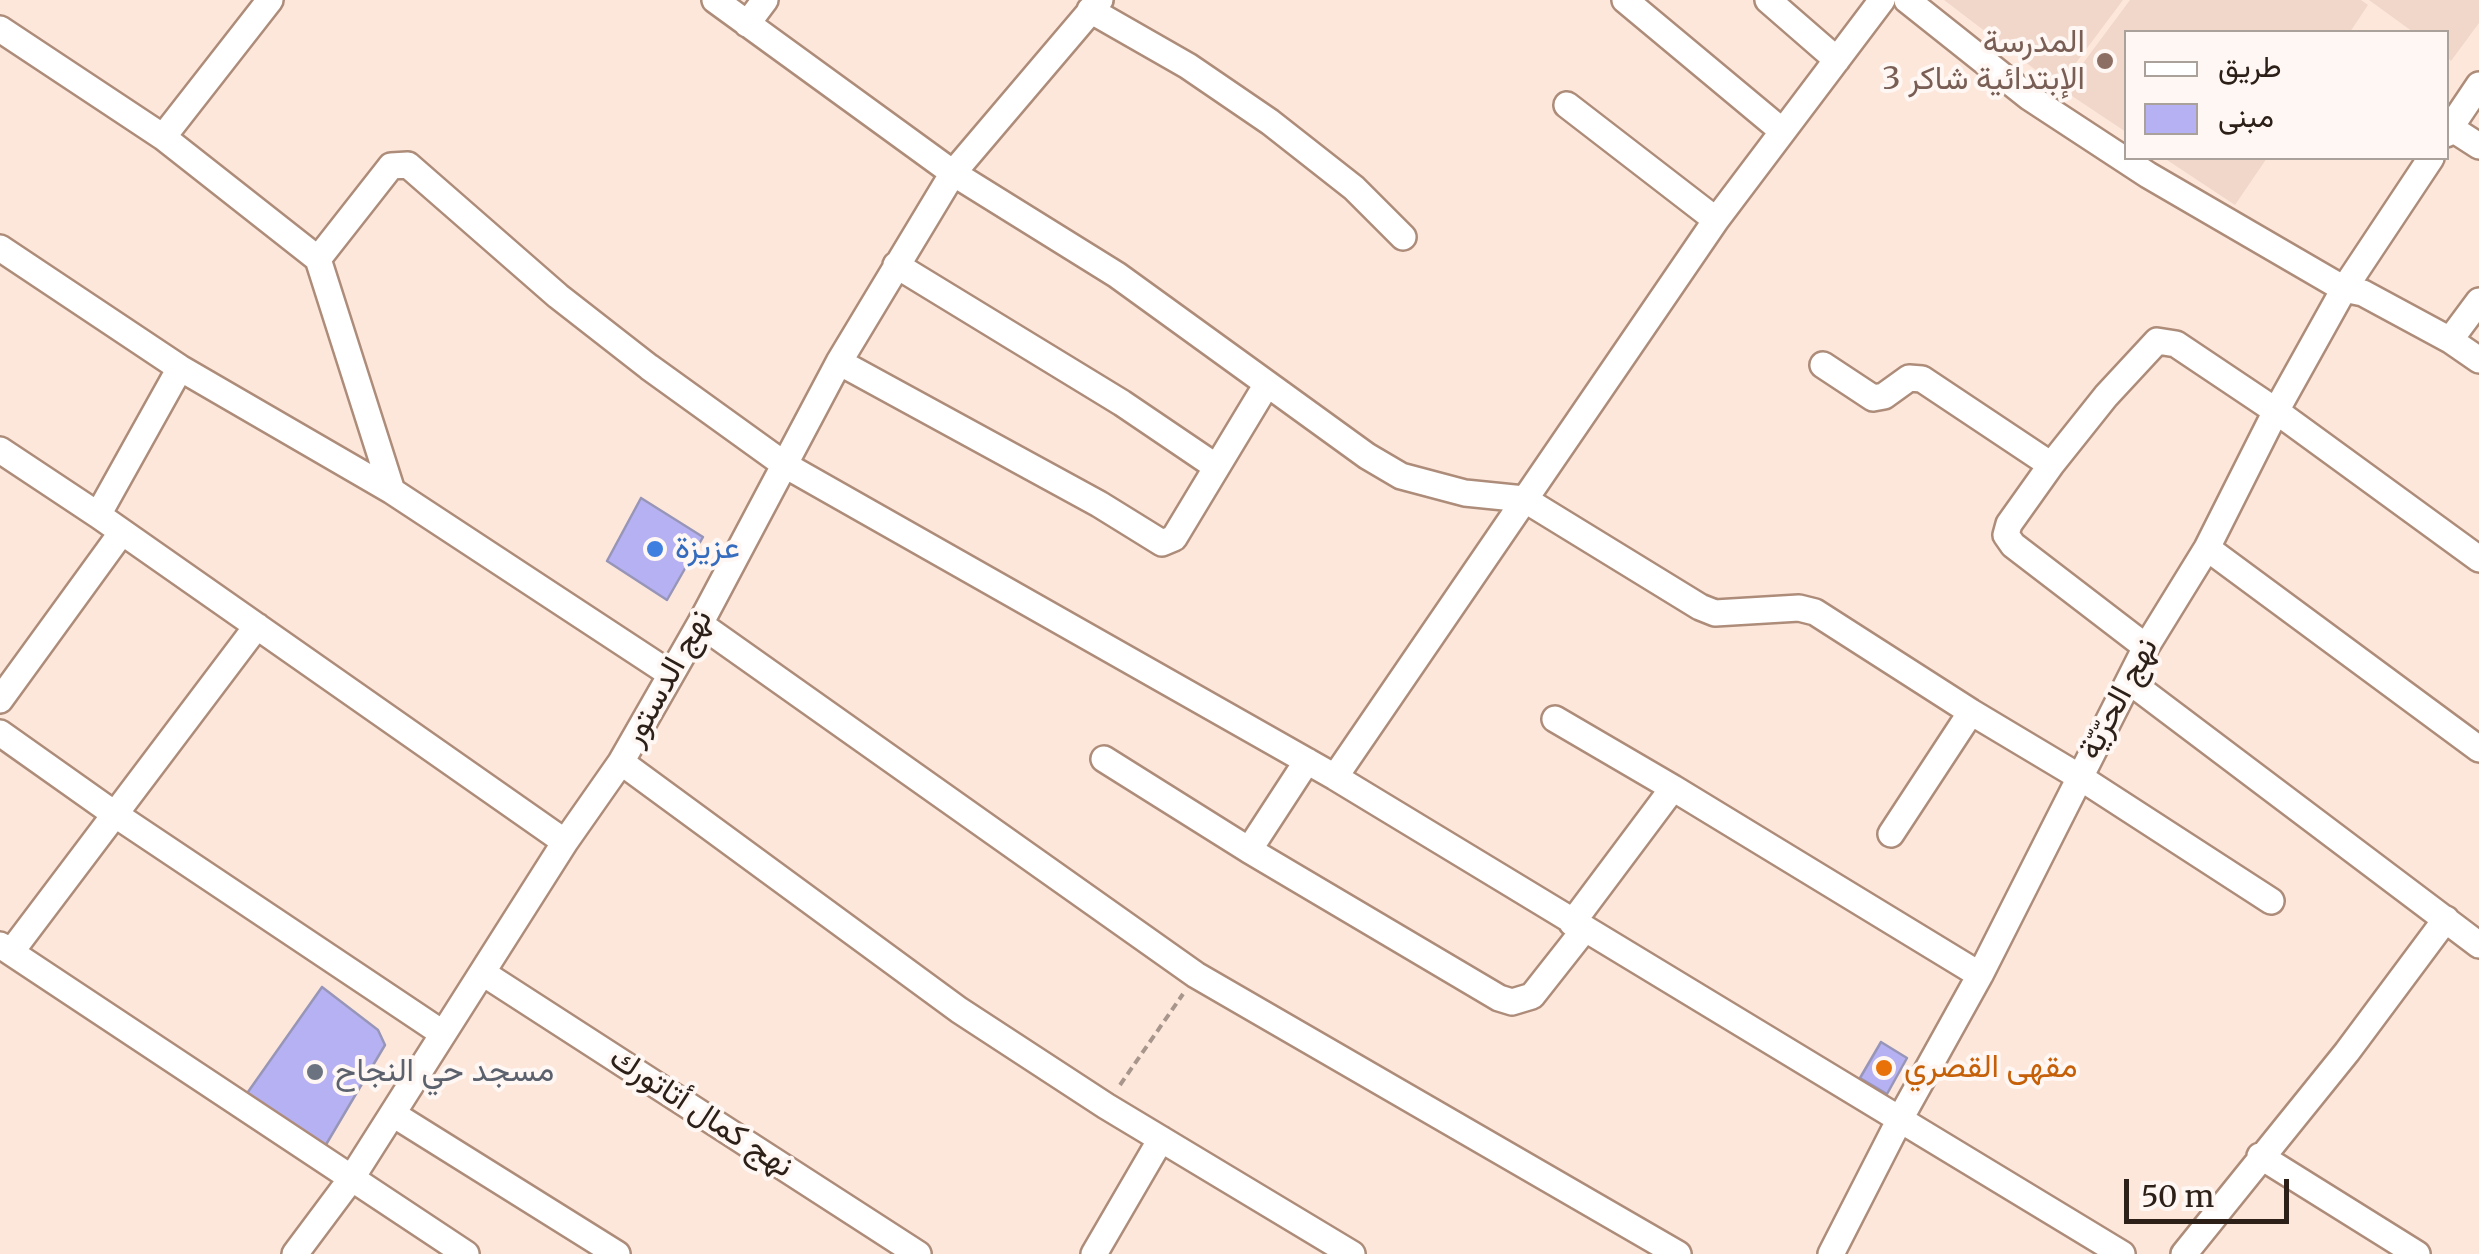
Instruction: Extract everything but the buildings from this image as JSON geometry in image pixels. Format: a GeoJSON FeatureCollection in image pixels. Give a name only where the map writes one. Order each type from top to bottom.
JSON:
{"type":"FeatureCollection","features":[{"type":"Feature","properties":{"kind":"street"},"geometry":{"type":"LineString","coordinates":[[163,137],[270,0]]}},
{"type":"Feature","properties":{"kind":"street"},"geometry":{"type":"LineString","coordinates":[[715,0],[953,173],[1116,276],[1367,456],[1401,476],[1465,494],[1524,499],[1715,613],[1799,608],[1815,612],[2271,900]]}},
{"type":"Feature","properties":{"kind":"street"},"geometry":{"type":"LineString","coordinates":[[747,24],[765,0]]}},
{"type":"Feature","properties":{"kind":"street"},"geometry":{"type":"LineString","coordinates":[[1625,0],[1781,130]]}},
{"type":"Feature","properties":{"kind":"street"},"geometry":{"type":"LineString","coordinates":[[1768,0],[1837,60]]}},
{"type":"Feature","properties":{"kind":"street"},"geometry":{"type":"LineString","coordinates":[[1336,777],[1716,220],[1882,0]]}},
{"type":"Feature","properties":{"kind":"street"},"geometry":{"type":"LineString","coordinates":[[1907,0],[2029,97],[2148,176],[2344,289],[2363,293],[2479,360]]}},
{"type":"Feature","properties":{"kind":"street"},"geometry":{"type":"LineString","coordinates":[[1095,5],[1270,122],[1354,188],[1403,237]]}},
{"type":"Feature","properties":{"kind":"street","name":"نهج الدستور"},"geometry":{"type":"LineString","coordinates":[[296,1254],[394,1114],[442,1033],[621,762],[700,624],[838,362],[953,173],[1095,5]]}},
{"type":"Feature","properties":{"kind":"street"},"geometry":{"type":"LineString","coordinates":[[0,28],[163,137],[318,259],[392,491]]}},
{"type":"Feature","properties":{"kind":"street"},"geometry":{"type":"LineString","coordinates":[[2479,85],[2449,131],[2479,146]]}},
{"type":"Feature","properties":{"kind":"street"},"geometry":{"type":"LineString","coordinates":[[1567,105],[1716,220]]}},
{"type":"Feature","properties":{"kind":"street","name":"نهج الحرّيّة"},"geometry":{"type":"LineString","coordinates":[[1831,1254],[1980,975],[2146,647],[2207,548],[2276,411],[2344,289],[2430,160]]}},
{"type":"Feature","properties":{"kind":"street"},"geometry":{"type":"LineString","coordinates":[[318,259],[391,166],[408,165],[558,296],[648,368],[786,465],[1336,777],[2122,1254]]}},
{"type":"Feature","properties":{"kind":"street"},"geometry":{"type":"LineString","coordinates":[[0,248],[180,368],[392,491],[669,673]]}},
{"type":"Feature","properties":{"kind":"street"},"geometry":{"type":"LineString","coordinates":[[896,265],[1122,403],[1215,466]]}},
{"type":"Feature","properties":{"kind":"street"},"geometry":{"type":"LineString","coordinates":[[2450,340],[2479,301]]}},
{"type":"Feature","properties":{"kind":"street"},"geometry":{"type":"LineString","coordinates":[[2146,647],[2008,539],[2009,524],[2051,465],[2156,342],[2176,344],[2276,411],[2479,559]]}},
{"type":"Feature","properties":{"kind":"street"},"geometry":{"type":"LineString","coordinates":[[838,362],[1162,542],[1174,538],[1267,384]]}},
{"type":"Feature","properties":{"kind":"street"},"geometry":{"type":"LineString","coordinates":[[1823,365],[1873,398],[1884,396],[1909,378],[1922,380],[2051,465]]}},
{"type":"Feature","properties":{"kind":"street"},"geometry":{"type":"LineString","coordinates":[[98,515],[180,368]]}},
{"type":"Feature","properties":{"kind":"street"},"geometry":{"type":"LineString","coordinates":[[0,450],[566,842]]}},
{"type":"Feature","properties":{"kind":"street"},"geometry":{"type":"LineString","coordinates":[[0,700],[122,532]]}},
{"type":"Feature","properties":{"kind":"street"},"geometry":{"type":"LineString","coordinates":[[2207,548],[2479,749]]}},
{"type":"Feature","properties":{"kind":"street"},"geometry":{"type":"LineString","coordinates":[[700,624],[1196,975],[1678,1254]]}},
{"type":"Feature","properties":{"kind":"street"},"geometry":{"type":"LineString","coordinates":[[256,626],[5,948],[466,1254]]}},
{"type":"Feature","properties":{"kind":"street"},"geometry":{"type":"LineString","coordinates":[[2129,681],[2479,945]]}},
{"type":"Feature","properties":{"kind":"street"},"geometry":{"type":"LineString","coordinates":[[1892,834],[1971,712]]}},
{"type":"Feature","properties":{"kind":"street"},"geometry":{"type":"LineString","coordinates":[[1555,719],[1980,975]]}},
{"type":"Feature","properties":{"kind":"street"},"geometry":{"type":"LineString","coordinates":[[0,732],[112,813],[442,1033]]}},
{"type":"Feature","properties":{"kind":"street"},"geometry":{"type":"LineString","coordinates":[[1104,759],[1249,850],[1499,998],[1512,1002],[1532,996],[1673,788]]}},
{"type":"Feature","properties":{"kind":"street"},"geometry":{"type":"LineString","coordinates":[[1249,850],[1307,761]]}},
{"type":"Feature","properties":{"kind":"street"},"geometry":{"type":"LineString","coordinates":[[621,762],[887,960],[1106,1106],[1352,1254]]}},
{"type":"Feature","properties":{"kind":"street"},"geometry":{"type":"LineString","coordinates":[[2184,1254],[2347,1052],[2446,919]]}},
{"type":"Feature","properties":{"kind":"street","name":"نهج كمال أتاتورك"},"geometry":{"type":"LineString","coordinates":[[483,973],[918,1254]]}},
{"type":"Feature","properties":{"kind":"street"},"geometry":{"type":"LineString","coordinates":[[394,1114],[617,1254]]}},
{"type":"Feature","properties":{"kind":"street"},"geometry":{"type":"LineString","coordinates":[[1094,1254],[1161,1138]]}},
{"type":"Feature","properties":{"kind":"street"},"geometry":{"type":"LineString","coordinates":[[2260,1156],[2417,1254]]}},
{"type":"Feature","properties":{"kind":"path"},"geometry":{"type":"LineString","coordinates":[[1106,1106],[1196,975]]}},
{"type":"Feature","properties":{"kind":"shaded area"},"geometry":{"type":"Polygon","coordinates":[[[1944,0],[2123,0],[2058,87],[1944,0]]]}},
{"type":"Feature","properties":{"kind":"shaded area","name":"المدرسة الإبتدائية شاكر 3"},"geometry":{"type":"Polygon","coordinates":[[[2130,0],[2361,0],[2368,5],[2351,30],[2124,30],[2124,131],[2063,90],[2130,0]]]}},
{"type":"Feature","properties":{"kind":"shaded area"},"geometry":{"type":"Polygon","coordinates":[[[2369,0],[2479,0],[2479,23],[2451,61],[2449,30],[2410,30],[2369,0]]]}},
{"type":"Feature","properties":{"kind":"shaded area"},"geometry":{"type":"Polygon","coordinates":[[[2167,160],[2266,160],[2235,205],[2167,160]]]}},
{"type":"Feature","properties":{"kind":"place","name":"المدرسة الإبتدائية شاكر 3"},"geometry":{"type":"Point","coordinates":[2105,61]}},
{"type":"Feature","properties":{"kind":"place","name":"عزيزة"},"geometry":{"type":"Point","coordinates":[655,549]}},
{"type":"Feature","properties":{"kind":"place","name":"مقهى القصري"},"geometry":{"type":"Point","coordinates":[1884,1068]}},
{"type":"Feature","properties":{"kind":"place","name":"مسجد حي النجاح"},"geometry":{"type":"Point","coordinates":[315,1072]}}]}
